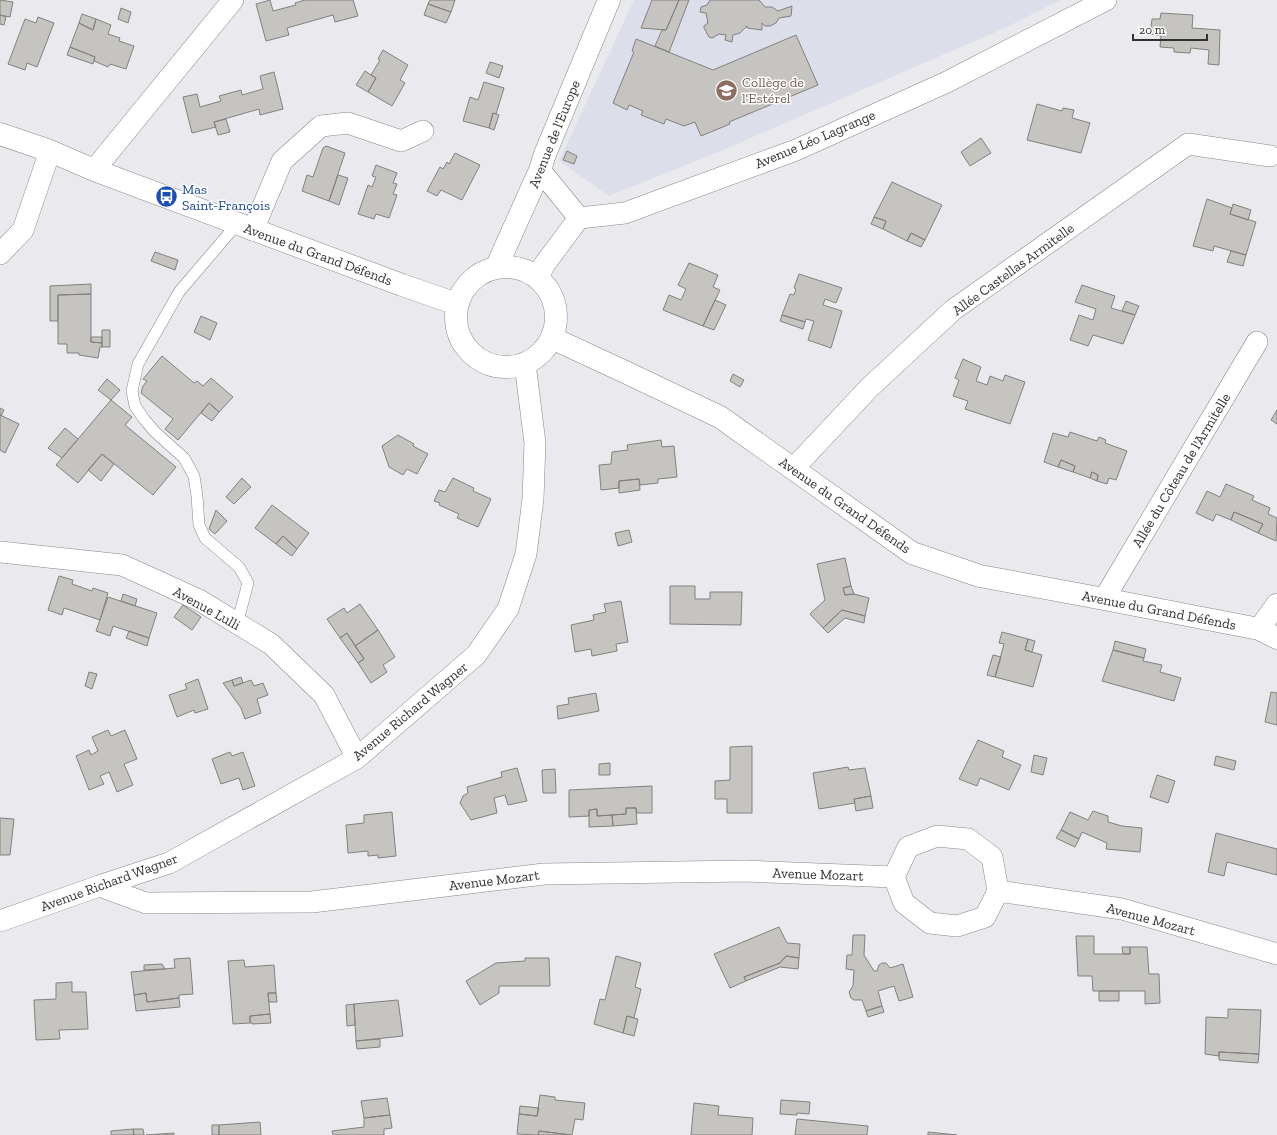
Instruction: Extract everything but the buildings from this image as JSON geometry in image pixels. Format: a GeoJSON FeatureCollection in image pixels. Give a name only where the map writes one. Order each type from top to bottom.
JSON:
{"type":"FeatureCollection","features":[{"type":"Feature","properties":{"kind":"street"},"geometry":{"type":"LineString","coordinates":[[94,170],[233,0]]}},
{"type":"Feature","properties":{"kind":"street","name":"Avenue de l'Europe"},"geometry":{"type":"LineString","coordinates":[[496,268],[540,170],[545,154],[609,0]]}},
{"type":"Feature","properties":{"kind":"street","name":"Avenue Léo Lagrange"},"geometry":{"type":"LineString","coordinates":[[579,218],[625,213],[796,150],[947,82],[1106,0]]}},
{"type":"Feature","properties":{"kind":"street"},"geometry":{"type":"LineString","coordinates":[[245,227],[282,161],[321,126],[348,123],[402,141],[423,131]]}},
{"type":"Feature","properties":{"kind":"street","name":"Avenue du Grand Défends"},"geometry":{"type":"LineString","coordinates":[[0,134],[50,151],[94,170],[245,227],[457,304]]}},
{"type":"Feature","properties":{"kind":"street","name":"Allée Castellas Armitelle"},"geometry":{"type":"LineString","coordinates":[[794,469],[869,388],[953,310],[1188,144],[1270,156]]}},
{"type":"Feature","properties":{"kind":"street"},"geometry":{"type":"LineString","coordinates":[[0,254],[23,230],[50,151]]}},
{"type":"Feature","properties":{"kind":"street"},"geometry":{"type":"LineString","coordinates":[[538,278],[544,265],[579,218],[540,170]]}},
{"type":"Feature","properties":{"kind":"street"},"geometry":{"type":"LineString","coordinates":[[511,267],[526,271],[538,278],[549,291],[555,306],[556,322],[552,338],[545,349],[536,358],[525,364],[511,367],[497,367],[484,362],[473,355],[463,344],[458,332],[456,318],[457,304],[468,285],[476,277],[496,268],[511,267]]}},
{"type":"Feature","properties":{"kind":"street","name":"Avenue du Grand Défends"},"geometry":{"type":"LineString","coordinates":[[552,338],[720,417],[912,553],[980,576],[1104,599],[1268,633]]}},
{"type":"Feature","properties":{"kind":"street","name":"Allée du Côteau de l'Armitelle"},"geometry":{"type":"LineString","coordinates":[[1104,599],[1257,342]]}},
{"type":"Feature","properties":{"kind":"street","name":"Avenue Richard Wagner"},"geometry":{"type":"LineString","coordinates":[[0,921],[169,863],[357,758],[476,655],[508,609],[526,554],[533,499],[535,443],[525,364]]}},
{"type":"Feature","properties":{"kind":"street","name":"Avenue Lulli"},"geometry":{"type":"LineString","coordinates":[[0,552],[122,565],[199,600],[271,644],[324,695],[357,758]]}},
{"type":"Feature","properties":{"kind":"street"},"geometry":{"type":"LineString","coordinates":[[1268,633],[1277,604]]}},
{"type":"Feature","properties":{"kind":"street"},"geometry":{"type":"LineString","coordinates":[[937,836],[968,839],[992,857],[998,891],[985,917],[957,926],[930,923],[904,903],[894,876],[908,847],[937,836]]}},
{"type":"Feature","properties":{"kind":"street","name":"Avenue Mozart"},"geometry":{"type":"LineString","coordinates":[[99,886],[146,903],[312,902],[544,874],[745,871],[894,876]]}},
{"type":"Feature","properties":{"kind":"street","name":"Avenue Mozart"},"geometry":{"type":"LineString","coordinates":[[998,891],[1122,909],[1277,954]]}},
{"type":"Feature","properties":{"kind":"lane"},"geometry":{"type":"LineString","coordinates":[[237,624],[248,583],[239,567],[205,538],[199,525],[194,476],[184,458],[144,420],[135,406],[132,391],[138,364],[179,292],[245,227]]}},
{"type":"Feature","properties":{"kind":"shaded area","name":"Collège de l'Estérel"},"geometry":{"type":"Polygon","coordinates":[[[634,0],[1060,0],[1005,28],[716,153],[609,196],[559,161],[634,0]]]}},
{"type":"Feature","properties":{"kind":"place","name":"Collège de l'Estérel"},"geometry":{"type":"Point","coordinates":[726,90]}},
{"type":"Feature","properties":{"kind":"place","name":"Mas Saint-François"},"geometry":{"type":"Point","coordinates":[167,197]}}]}
